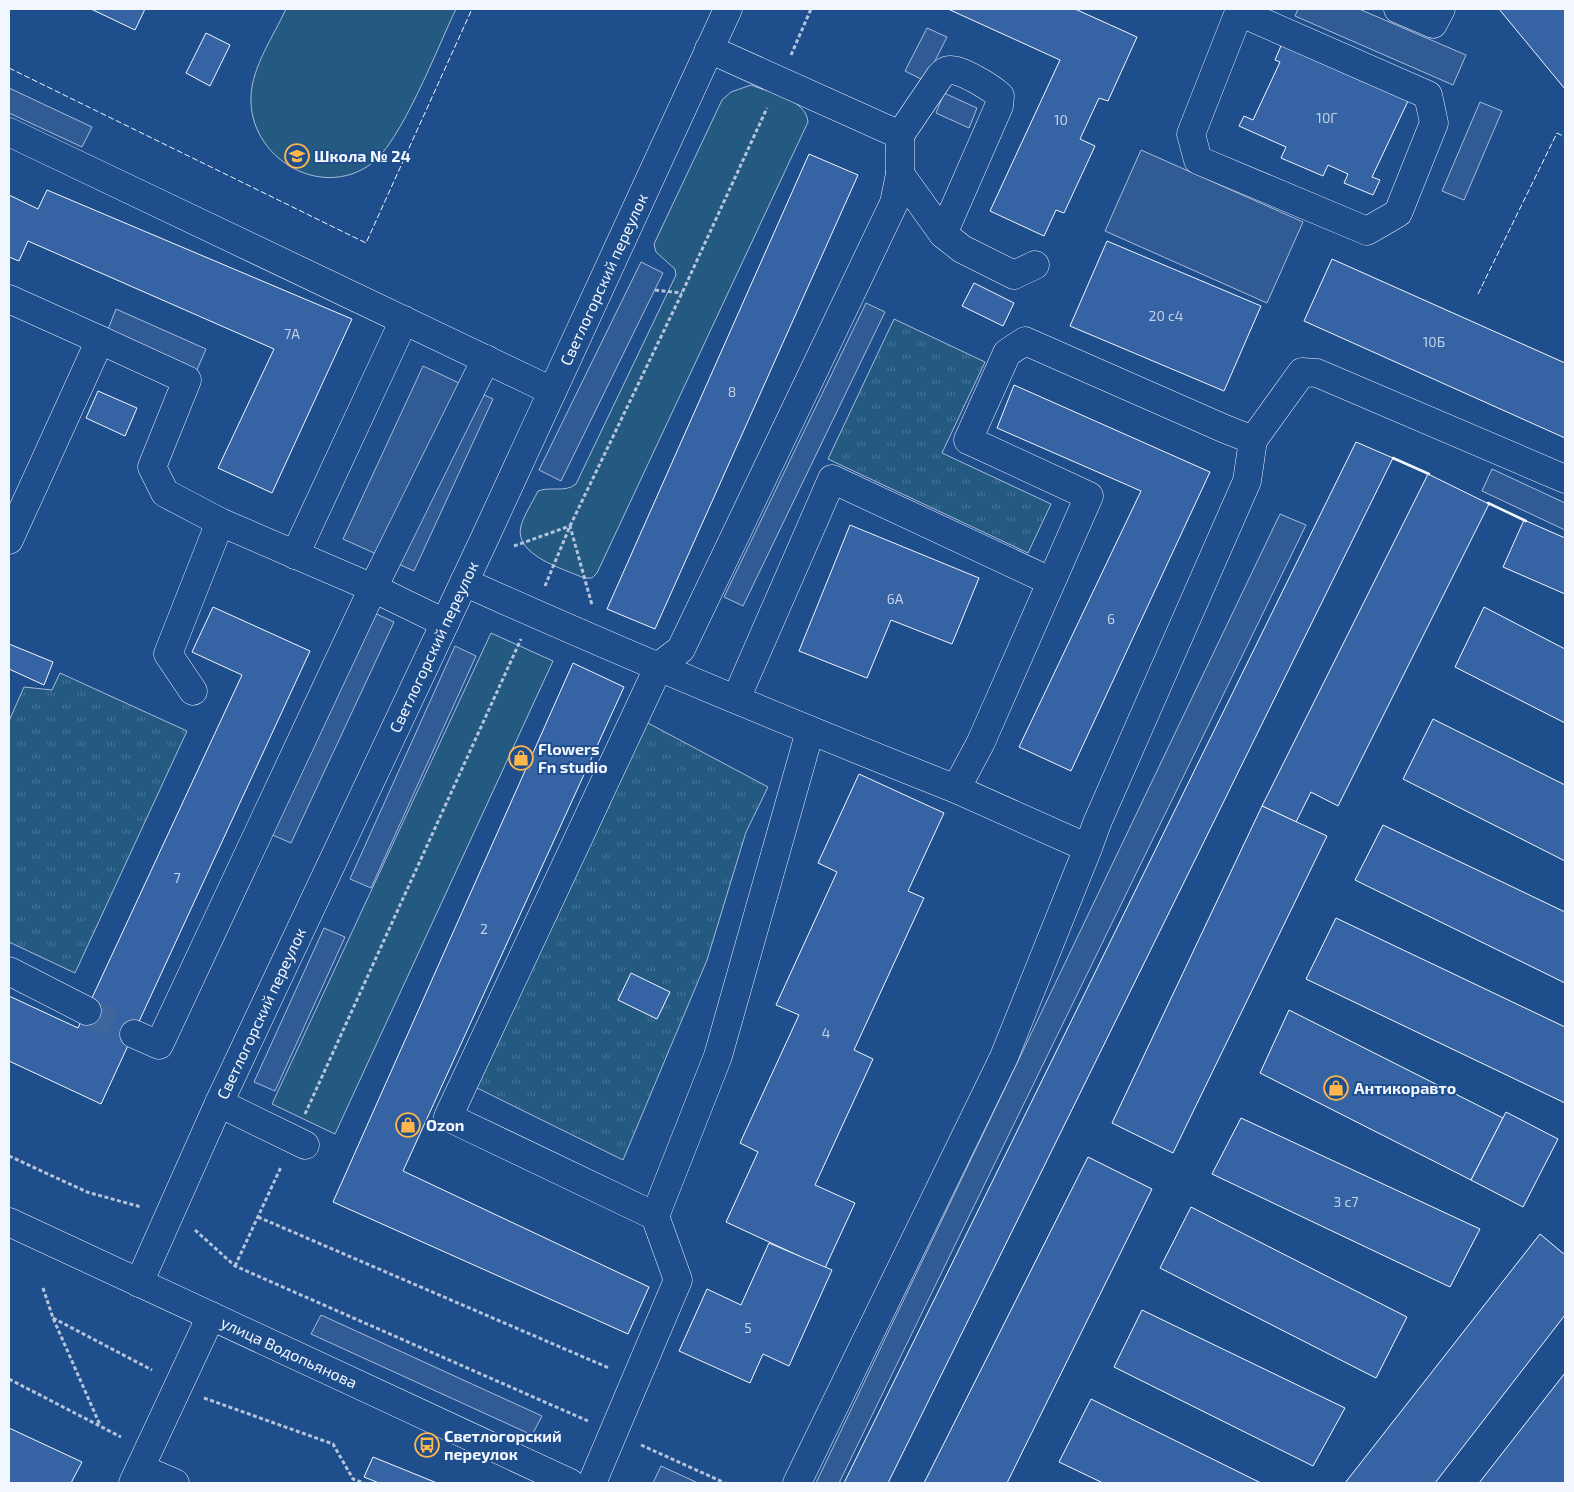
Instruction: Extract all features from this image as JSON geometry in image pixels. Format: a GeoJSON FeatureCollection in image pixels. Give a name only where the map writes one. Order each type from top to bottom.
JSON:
{"type":"FeatureCollection","features":[{"type":"Feature","properties":{"kind":"street","name":"Светлогорский переулок"},"geometry":{"type":"LineString","coordinates":[[139,1284],[219,1103],[445,623],[728,9]]}},
{"type":"Feature","properties":{"kind":"street"},"geometry":{"type":"LineString","coordinates":[[1398,9],[1433,24],[1441,9]]}},
{"type":"Feature","properties":{"kind":"street"},"geometry":{"type":"LineString","coordinates":[[1235,10],[1286,19],[1428,95],[1434,124],[1398,214],[1367,231],[1198,160],[1191,134],[1235,10]]}},
{"type":"Feature","properties":{"kind":"street"},"geometry":{"type":"LineString","coordinates":[[709,49],[900,135]]}},
{"type":"Feature","properties":{"kind":"street"},"geometry":{"type":"LineString","coordinates":[[655,1216],[448,1117],[659,666],[681,649],[894,203],[900,174],[900,135],[940,76],[947,70],[955,70],[994,89],[1000,96],[999,106],[943,234]]}},
{"type":"Feature","properties":{"kind":"street"},"geometry":{"type":"LineString","coordinates":[[9,132],[552,390]]}},
{"type":"Feature","properties":{"kind":"street"},"geometry":{"type":"LineString","coordinates":[[900,174],[943,234],[962,249],[1014,275],[1035,264]]}},
{"type":"Feature","properties":{"kind":"street"},"geometry":{"type":"LineString","coordinates":[[9,299],[187,380],[152,466],[165,493],[220,522],[373,588],[445,623]]}},
{"type":"Feature","properties":{"kind":"street"},"geometry":{"type":"LineString","coordinates":[[295,555],[404,320]]}},
{"type":"Feature","properties":{"kind":"street"},"geometry":{"type":"LineString","coordinates":[[9,540],[100,340]]}},
{"type":"Feature","properties":{"kind":"street"},"geometry":{"type":"LineString","coordinates":[[956,788],[981,742],[1050,581],[1089,496],[968,440],[1006,354],[1025,341],[1225,430],[1253,440]]}},
{"type":"Feature","properties":{"kind":"street"},"geometry":{"type":"LineString","coordinates":[[134,1034],[159,1045],[373,588],[486,359]]}},
{"type":"Feature","properties":{"kind":"street"},"geometry":{"type":"LineString","coordinates":[[797,1483],[1004,1057],[1101,814],[1247,481],[1253,440],[1302,372],[1317,374],[1565,479]]}},
{"type":"Feature","properties":{"kind":"street"},"geometry":{"type":"LineString","coordinates":[[736,699],[832,479],[1050,581]]}},
{"type":"Feature","properties":{"kind":"street"},"geometry":{"type":"LineString","coordinates":[[194,691],[168,654],[220,522]]}},
{"type":"Feature","properties":{"kind":"street"},"geometry":{"type":"LineString","coordinates":[[464,582],[603,644],[810,731],[956,788],[1088,848]]}},
{"type":"Feature","properties":{"kind":"street"},"geometry":{"type":"LineString","coordinates":[[592,1483],[678,1280],[655,1216],[718,1056],[810,731]]}},
{"type":"Feature","properties":{"kind":"street"},"geometry":{"type":"LineString","coordinates":[[9,972],[87,1011]]}},
{"type":"Feature","properties":{"kind":"street"},"geometry":{"type":"LineString","coordinates":[[219,1103],[305,1145]]}},
{"type":"Feature","properties":{"kind":"street","name":"улица Водопьянова"},"geometry":{"type":"LineString","coordinates":[[9,1222],[570,1483]]}},
{"type":"Feature","properties":{"kind":"street"},"geometry":{"type":"LineString","coordinates":[[175,1483],[140,1468],[211,1316]]}},
{"type":"Feature","properties":{"kind":"path"},"geometry":{"type":"LineString","coordinates":[[655,290],[682,293]]}},
{"type":"Feature","properties":{"kind":"path"},"geometry":{"type":"LineString","coordinates":[[506,549],[570,526],[603,644]]}},
{"type":"Feature","properties":{"kind":"path"},"geometry":{"type":"LineString","coordinates":[[9,1156],[87,1192],[145,1208]]}},
{"type":"Feature","properties":{"kind":"path"},"geometry":{"type":"LineString","coordinates":[[258,1217],[636,1380]]}},
{"type":"Feature","properties":{"kind":"path"},"geometry":{"type":"LineString","coordinates":[[191,1226],[235,1266],[726,1483]]}},
{"type":"Feature","properties":{"kind":"path"},"geometry":{"type":"LineString","coordinates":[[43,1288],[53,1318],[100,1426]]}},
{"type":"Feature","properties":{"kind":"path"},"geometry":{"type":"LineString","coordinates":[[53,1318],[210,1401],[333,1444],[353,1479],[364,1483]]}},
{"type":"Feature","properties":{"kind":"path"},"geometry":{"type":"LineString","coordinates":[[9,1379],[100,1426],[140,1468]]}},
{"type":"Feature","properties":{"kind":"green space"},"geometry":{"type":"Polygon","coordinates":[[[286,9],[456,9],[418,92],[394,136],[383,153],[371,164],[351,174],[330,178],[310,175],[291,167],[274,154],[261,138],[253,118],[251,96],[255,74],[264,51],[286,9]]]}},
{"type":"Feature","properties":{"kind":"green space"},"geometry":{"type":"Polygon","coordinates":[[[751,85],[794,102],[806,114],[808,122],[597,573],[592,578],[584,578],[542,560],[532,553],[525,545],[521,536],[522,522],[538,491],[563,489],[576,484],[676,275],[675,269],[656,252],[654,244],[722,100],[731,92],[751,85]]]}},
{"type":"Feature","properties":{"kind":"green space"},"geometry":{"type":"Polygon","coordinates":[[[894,319],[985,362],[942,453],[1051,504],[1028,553],[828,459],[894,319]]]}},
{"type":"Feature","properties":{"kind":"green space"},"geometry":{"type":"Polygon","coordinates":[[[491,633],[553,661],[335,1134],[272,1104],[491,633]]]}},
{"type":"Feature","properties":{"kind":"green space"},"geometry":{"type":"Polygon","coordinates":[[[60,673],[187,731],[75,973],[9,942],[9,721],[24,687],[52,690],[60,673]]]}},
{"type":"Feature","properties":{"kind":"green space"},"geometry":{"type":"Polygon","coordinates":[[[646,722],[768,787],[746,832],[707,960],[623,1160],[473,1086],[646,722]]]}},
{"type":"Feature","properties":{"kind":"shaded area"},"geometry":{"type":"Polygon","coordinates":[[[1298,9],[1359,9],[1466,55],[1453,85],[1295,16],[1298,9]]]}},
{"type":"Feature","properties":{"kind":"shaded area"},"geometry":{"type":"Polygon","coordinates":[[[927,28],[947,37],[925,81],[905,71],[927,28]]]}},
{"type":"Feature","properties":{"kind":"shaded area"},"geometry":{"type":"Polygon","coordinates":[[[9,88],[92,127],[82,147],[9,113],[9,88]]]}},
{"type":"Feature","properties":{"kind":"shaded area"},"geometry":{"type":"Polygon","coordinates":[[[944,93],[977,108],[969,128],[936,113],[944,93]]]}},
{"type":"Feature","properties":{"kind":"shaded area"},"geometry":{"type":"Polygon","coordinates":[[[1480,102],[1502,111],[1464,200],[1442,191],[1480,102]]]}},
{"type":"Feature","properties":{"kind":"shaded area"},"geometry":{"type":"Polygon","coordinates":[[[1141,150],[1303,222],[1267,303],[1105,231],[1141,150]]]}},
{"type":"Feature","properties":{"kind":"shaded area"},"geometry":{"type":"Polygon","coordinates":[[[641,262],[663,273],[561,481],[539,470],[641,262]]]}},
{"type":"Feature","properties":{"kind":"shaded area"},"geometry":{"type":"Polygon","coordinates":[[[866,303],[885,312],[743,606],[724,597],[866,303]]]}},
{"type":"Feature","properties":{"kind":"shaded area"},"geometry":{"type":"Polygon","coordinates":[[[116,309],[206,349],[196,372],[107,332],[116,309]]]}},
{"type":"Feature","properties":{"kind":"shaded area"},"geometry":{"type":"Polygon","coordinates":[[[423,366],[493,399],[414,571],[343,539],[423,366]]]}},
{"type":"Feature","properties":{"kind":"shaded area"},"geometry":{"type":"Polygon","coordinates":[[[1492,469],[1565,503],[1565,530],[1482,491],[1492,469]]]}},
{"type":"Feature","properties":{"kind":"shaded area"},"geometry":{"type":"Polygon","coordinates":[[[1280,514],[1306,525],[839,1483],[816,1483],[1280,514]]]}},
{"type":"Feature","properties":{"kind":"shaded area"},"geometry":{"type":"Polygon","coordinates":[[[372,612],[394,622],[291,843],[268,833],[372,612]]]}},
{"type":"Feature","properties":{"kind":"shaded area"},"geometry":{"type":"Polygon","coordinates":[[[455,646],[476,656],[371,888],[350,879],[455,646]]]}},
{"type":"Feature","properties":{"kind":"shaded area"},"geometry":{"type":"Polygon","coordinates":[[[324,928],[345,937],[275,1091],[254,1082],[324,928]]]}},
{"type":"Feature","properties":{"kind":"shaded area"},"geometry":{"type":"Polygon","coordinates":[[[321,1315],[542,1416],[532,1435],[311,1334],[321,1315]]]}},
{"type":"Feature","properties":{"kind":"shaded area"},"geometry":{"type":"Polygon","coordinates":[[[661,1466],[698,1483],[653,1483],[661,1466]]]}},
{"type":"Feature","properties":{"kind":"building"},"geometry":{"type":"Polygon","coordinates":[[[91,9],[145,9],[135,30],[91,9]]]}},
{"type":"Feature","properties":{"kind":"building"},"geometry":{"type":"Polygon","coordinates":[[[948,9],[1075,9],[1137,37],[1108,101],[1099,98],[1080,139],[1095,146],[1064,213],[1056,210],[1044,236],[990,211],[1060,60],[948,9]]]}},
{"type":"Feature","properties":{"kind":"building"},"geometry":{"type":"Polygon","coordinates":[[[1499,9],[1565,9],[1565,89],[1499,9]]]}},
{"type":"Feature","properties":{"kind":"building"},"geometry":{"type":"Polygon","coordinates":[[[206,33],[230,45],[210,86],[186,73],[206,33]]]}},
{"type":"Feature","properties":{"kind":"building"},"geometry":{"type":"Polygon","coordinates":[[[1283,41],[1408,101],[1372,177],[1380,180],[1373,195],[1344,183],[1348,174],[1328,165],[1323,176],[1281,158],[1286,147],[1239,126],[1244,116],[1253,120],[1280,62],[1275,60],[1283,41]]]}},
{"type":"Feature","properties":{"kind":"building"},"geometry":{"type":"Polygon","coordinates":[[[809,154],[858,175],[655,629],[607,609],[809,154]]]}},
{"type":"Feature","properties":{"kind":"building"},"geometry":{"type":"Polygon","coordinates":[[[47,190],[352,319],[272,493],[218,468],[274,349],[28,241],[19,261],[9,257],[9,195],[38,209],[47,190]]]}},
{"type":"Feature","properties":{"kind":"building"},"geometry":{"type":"Polygon","coordinates":[[[1107,241],[1261,306],[1224,391],[1070,326],[1107,241]]]}},
{"type":"Feature","properties":{"kind":"building"},"geometry":{"type":"Polygon","coordinates":[[[1332,259],[1565,363],[1565,438],[1304,321],[1332,259]]]}},
{"type":"Feature","properties":{"kind":"building"},"geometry":{"type":"Polygon","coordinates":[[[974,283],[1014,303],[1003,326],[962,306],[974,283]]]}},
{"type":"Feature","properties":{"kind":"building"},"geometry":{"type":"Polygon","coordinates":[[[1014,385],[1210,472],[1071,771],[1019,747],[1141,491],[997,428],[1014,385]]]}},
{"type":"Feature","properties":{"kind":"building"},"geometry":{"type":"Polygon","coordinates":[[[98,391],[137,408],[125,436],[86,418],[98,391]]]}},
{"type":"Feature","properties":{"kind":"building"},"geometry":{"type":"Polygon","coordinates":[[[1356,442],[1393,458],[888,1483],[844,1483],[1356,442]]]}},
{"type":"Feature","properties":{"kind":"building"},"geometry":{"type":"Polygon","coordinates":[[[1428,474],[1489,504],[1338,806],[1311,792],[1296,822],[1262,806],[1428,474]]]}},
{"type":"Feature","properties":{"kind":"building"},"geometry":{"type":"Polygon","coordinates":[[[1524,520],[1565,538],[1565,594],[1503,567],[1524,520]]]}},
{"type":"Feature","properties":{"kind":"building"},"geometry":{"type":"Polygon","coordinates":[[[850,525],[979,578],[952,644],[891,620],[867,678],[799,651],[850,525]]]}},
{"type":"Feature","properties":{"kind":"building"},"geometry":{"type":"Polygon","coordinates":[[[213,607],[310,651],[101,1104],[9,1061],[9,996],[78,1028],[242,675],[192,652],[213,607]]]}},
{"type":"Feature","properties":{"kind":"building"},"geometry":{"type":"Polygon","coordinates":[[[1484,607],[1565,649],[1565,723],[1455,667],[1484,607]]]}},
{"type":"Feature","properties":{"kind":"building"},"geometry":{"type":"Polygon","coordinates":[[[9,644],[53,662],[44,685],[9,669],[9,644]]]}},
{"type":"Feature","properties":{"kind":"building"},"geometry":{"type":"Polygon","coordinates":[[[573,663],[624,687],[403,1171],[649,1287],[628,1334],[333,1202],[573,663]]]}},
{"type":"Feature","properties":{"kind":"building"},"geometry":{"type":"Polygon","coordinates":[[[1433,719],[1565,785],[1565,861],[1403,779],[1433,719]]]}},
{"type":"Feature","properties":{"kind":"building"},"geometry":{"type":"Polygon","coordinates":[[[859,774],[944,813],[908,891],[924,898],[854,1050],[873,1059],[815,1185],[855,1203],[825,1268],[726,1222],[758,1152],[740,1143],[799,1015],[776,1005],[837,872],[818,863],[859,774]]]}},
{"type":"Feature","properties":{"kind":"building"},"geometry":{"type":"Polygon","coordinates":[[[1262,806],[1327,836],[1173,1153],[1112,1123],[1262,806]]]}},
{"type":"Feature","properties":{"kind":"building"},"geometry":{"type":"Polygon","coordinates":[[[1383,825],[1565,912],[1565,983],[1355,880],[1383,825]]]}},
{"type":"Feature","properties":{"kind":"building"},"geometry":{"type":"Polygon","coordinates":[[[1336,918],[1565,1027],[1565,1103],[1306,979],[1336,918]]]}},
{"type":"Feature","properties":{"kind":"building"},"geometry":{"type":"Polygon","coordinates":[[[631,973],[670,992],[657,1019],[618,1000],[631,973]]]}},
{"type":"Feature","properties":{"kind":"building"},"geometry":{"type":"Polygon","coordinates":[[[1289,1010],[1503,1118],[1471,1180],[1260,1073],[1289,1010]]]}},
{"type":"Feature","properties":{"kind":"building"},"geometry":{"type":"Polygon","coordinates":[[[1506,1112],[1558,1139],[1523,1207],[1471,1180],[1506,1112]]]}},
{"type":"Feature","properties":{"kind":"building"},"geometry":{"type":"Polygon","coordinates":[[[1241,1118],[1480,1229],[1450,1287],[1212,1174],[1241,1118]]]}},
{"type":"Feature","properties":{"kind":"building"},"geometry":{"type":"Polygon","coordinates":[[[1088,1157],[1152,1189],[1007,1483],[924,1483],[1088,1157]]]}},
{"type":"Feature","properties":{"kind":"building"},"geometry":{"type":"Polygon","coordinates":[[[1191,1207],[1407,1317],[1376,1378],[1160,1268],[1191,1207]]]}},
{"type":"Feature","properties":{"kind":"building"},"geometry":{"type":"Polygon","coordinates":[[[1540,1234],[1565,1255],[1565,1315],[1435,1483],[1345,1483],[1540,1234]]]}},
{"type":"Feature","properties":{"kind":"building"},"geometry":{"type":"Polygon","coordinates":[[[769,1243],[832,1270],[789,1366],[763,1354],[750,1383],[679,1351],[707,1289],[741,1305],[769,1243]]]}},
{"type":"Feature","properties":{"kind":"building"},"geometry":{"type":"Polygon","coordinates":[[[1142,1310],[1345,1408],[1313,1466],[1114,1367],[1142,1310]]]}},
{"type":"Feature","properties":{"kind":"building"},"geometry":{"type":"Polygon","coordinates":[[[1565,1373],[1565,1483],[1479,1483],[1565,1373]]]}},
{"type":"Feature","properties":{"kind":"building"},"geometry":{"type":"Polygon","coordinates":[[[1091,1399],[1261,1483],[1103,1483],[1059,1462],[1091,1399]]]}},
{"type":"Feature","properties":{"kind":"building"},"geometry":{"type":"Polygon","coordinates":[[[9,1428],[82,1462],[71,1483],[9,1483],[9,1428]]]}},
{"type":"Feature","properties":{"kind":"building"},"geometry":{"type":"Polygon","coordinates":[[[373,1457],[437,1483],[379,1483],[364,1477],[373,1457]]]}},
{"type":"Feature","properties":{"kind":"tunnel"},"geometry":{"type":"LineString","coordinates":[[87,1011],[134,1034]]}},
{"type":"Feature","properties":{"kind":"fence"},"geometry":{"type":"LineString","coordinates":[[9,68],[366,243],[472,9]]}},
{"type":"Feature","properties":{"kind":"fence"},"geometry":{"type":"LineString","coordinates":[[1478,294],[1557,133],[1565,137]]}},
{"type":"Feature","properties":{"kind":"wall"},"geometry":{"type":"LineString","coordinates":[[1393,458],[1429,474]]}},
{"type":"Feature","properties":{"kind":"wall"},"geometry":{"type":"LineString","coordinates":[[1488,503],[1526,521]]}},
{"type":"Feature","properties":{"kind":"place","name":"Школа № 24"},"geometry":{"type":"Point","coordinates":[297,156]}},
{"type":"Feature","properties":{"kind":"place","name":"Flowers Fn studio"},"geometry":{"type":"Point","coordinates":[521,758]}},
{"type":"Feature","properties":{"kind":"place","name":"Антикоравто"},"geometry":{"type":"Point","coordinates":[1336,1088]}},
{"type":"Feature","properties":{"kind":"place","name":"Ozon"},"geometry":{"type":"Point","coordinates":[408,1125]}},
{"type":"Feature","properties":{"kind":"place","name":"Светлогорский переулок"},"geometry":{"type":"Point","coordinates":[427,1445]}}]}
